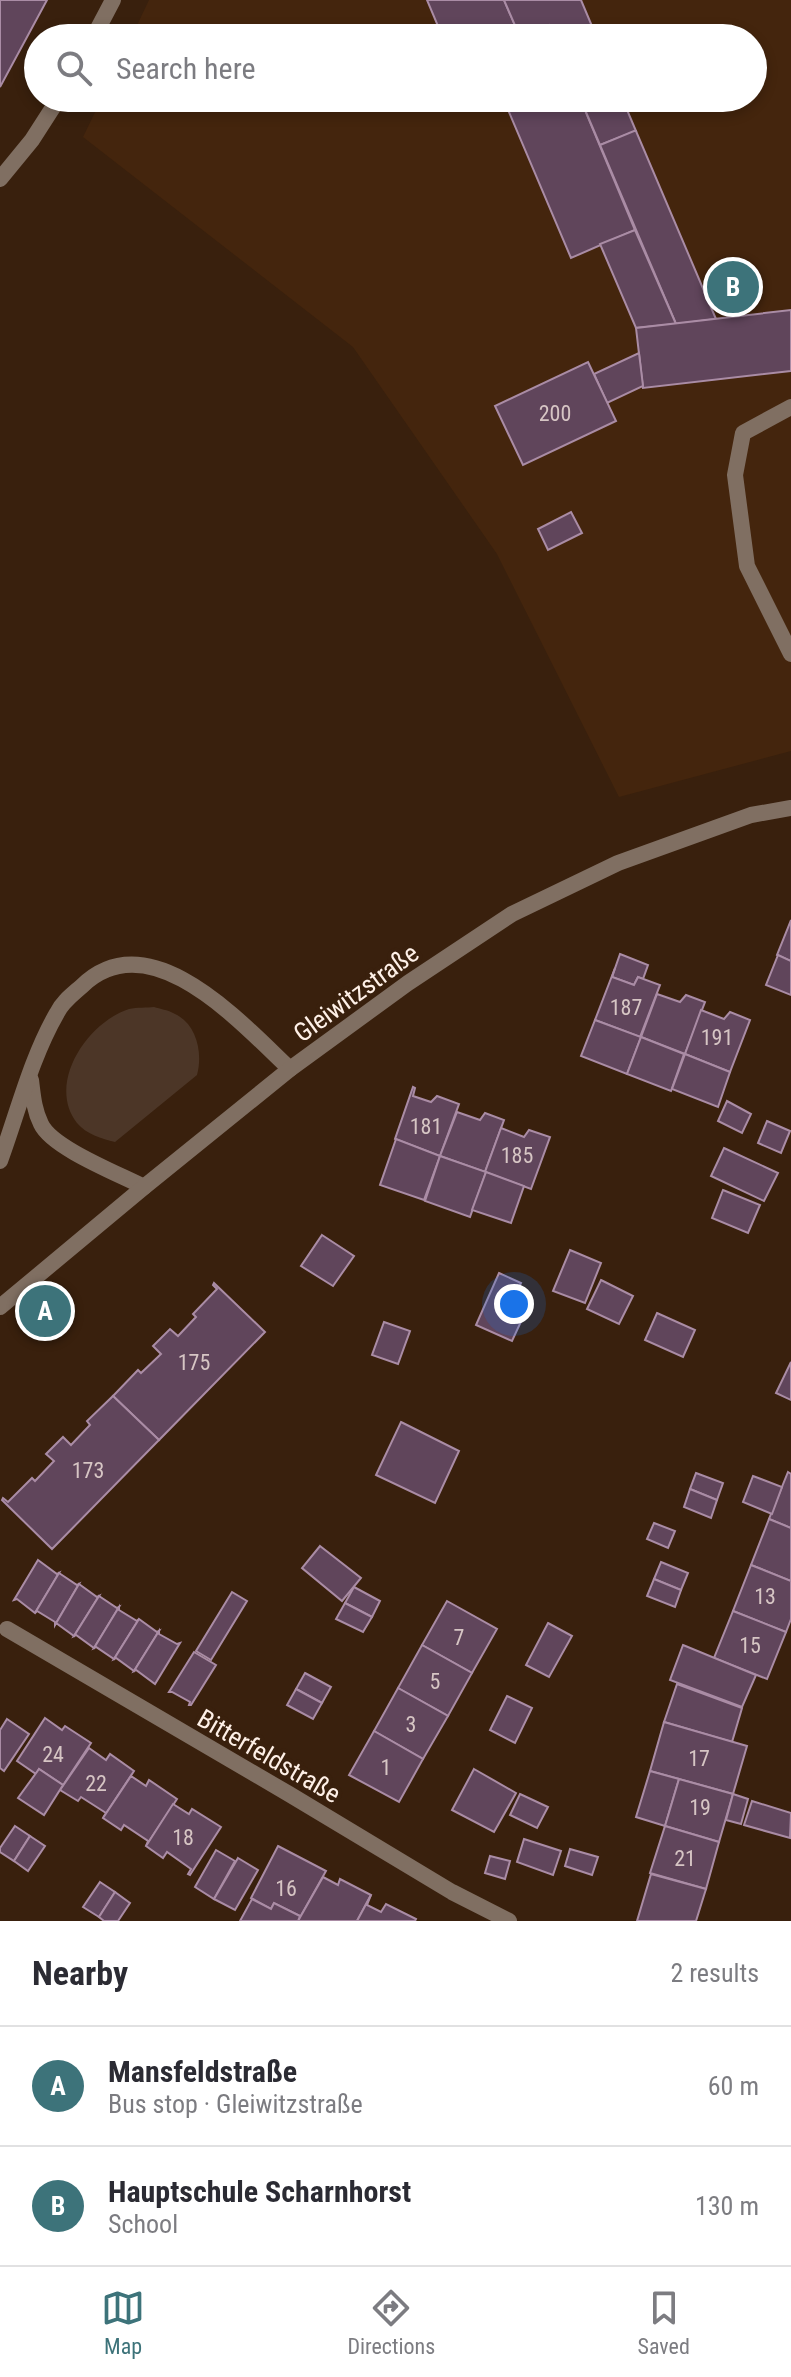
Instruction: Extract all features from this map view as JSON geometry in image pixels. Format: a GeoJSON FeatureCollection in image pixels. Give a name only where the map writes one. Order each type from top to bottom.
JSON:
{"type":"FeatureCollection","features":[{"type":"Feature","properties":{"kind":"street"},"geometry":{"type":"LineString","coordinates":[[100,24],[113,0]]}},
{"type":"Feature","properties":{"kind":"street"},"geometry":{"type":"LineString","coordinates":[[0,179],[50,112]]}},
{"type":"Feature","properties":{"kind":"street"},"geometry":{"type":"LineString","coordinates":[[791,407],[743,433],[735,475],[747,566],[791,654]]}},
{"type":"Feature","properties":{"kind":"street","name":"Gleiwitzstraße"},"geometry":{"type":"LineString","coordinates":[[0,1307],[290,1069],[408,983],[512,914],[618,863],[751,815],[791,808]]}},
{"type":"Feature","properties":{"kind":"street"},"geometry":{"type":"LineString","coordinates":[[0,1161],[43,1041],[58,1009],[87,981],[112,966],[147,967],[181,977],[216,1001],[290,1069]]}},
{"type":"Feature","properties":{"kind":"street"},"geometry":{"type":"LineString","coordinates":[[31,1075],[34,1103],[42,1128],[63,1146],[144,1187]]}},
{"type":"Feature","properties":{"kind":"street","name":"Bitterfeldstraße"},"geometry":{"type":"LineString","coordinates":[[7,1629],[452,1892],[509,1921]]}},
{"type":"Feature","properties":{"kind":"shaded area"},"geometry":{"type":"Polygon","coordinates":[[[149,0],[791,0],[791,751],[619,797],[497,554],[353,347],[83,137],[95,112],[767,112],[767,24],[138,24],[149,0]]]}},
{"type":"Feature","properties":{"kind":"shaded area"},"geometry":{"type":"Polygon","coordinates":[[[154,1007],[181,1018],[193,1031],[199,1057],[197,1075],[115,1142],[94,1136],[77,1123],[69,1107],[66,1090],[76,1056],[86,1040],[114,1016],[129,1009],[154,1007]]]}},
{"type":"Feature","properties":{"kind":"building"},"geometry":{"type":"Polygon","coordinates":[[[0,0],[47,0],[34,24],[24,24],[24,43],[0,87],[0,0]]]}},
{"type":"Feature","properties":{"kind":"building"},"geometry":{"type":"Polygon","coordinates":[[[427,0],[504,0],[514,24],[437,24],[427,0]]]}},
{"type":"Feature","properties":{"kind":"building"},"geometry":{"type":"Polygon","coordinates":[[[504,0],[581,0],[591,24],[514,24],[504,0]]]}},
{"type":"Feature","properties":{"kind":"building"},"geometry":{"type":"Polygon","coordinates":[[[509,112],[586,112],[635,230],[571,258],[509,112]]]}},
{"type":"Feature","properties":{"kind":"building"},"geometry":{"type":"Polygon","coordinates":[[[586,112],[628,112],[636,131],[600,145],[586,112]]]}},
{"type":"Feature","properties":{"kind":"building"},"geometry":{"type":"Polygon","coordinates":[[[634,131],[716,319],[676,324],[600,145],[634,131]]]}},
{"type":"Feature","properties":{"kind":"building"},"geometry":{"type":"Polygon","coordinates":[[[635,230],[676,324],[636,328],[600,244],[635,230]]]}},
{"type":"Feature","properties":{"kind":"building"},"geometry":{"type":"Polygon","coordinates":[[[791,310],[791,371],[643,388],[636,328],[791,310]]]}},
{"type":"Feature","properties":{"kind":"building"},"geometry":{"type":"Polygon","coordinates":[[[639,353],[643,386],[607,403],[594,374],[639,353]]]}},
{"type":"Feature","properties":{"kind":"building"},"geometry":{"type":"Polygon","coordinates":[[[588,362],[616,421],[523,465],[495,406],[588,362]]]}},
{"type":"Feature","properties":{"kind":"building"},"geometry":{"type":"Polygon","coordinates":[[[571,512],[582,533],[548,550],[538,529],[571,512]]]}},
{"type":"Feature","properties":{"kind":"building"},"geometry":{"type":"Polygon","coordinates":[[[791,920],[791,961],[777,955],[791,920]]]}},
{"type":"Feature","properties":{"kind":"building"},"geometry":{"type":"Polygon","coordinates":[[[620,954],[648,965],[643,979],[638,977],[634,985],[612,977],[620,954]]]}},
{"type":"Feature","properties":{"kind":"building"},"geometry":{"type":"Polygon","coordinates":[[[778,955],[791,961],[791,995],[766,985],[778,955]]]}},
{"type":"Feature","properties":{"kind":"building"},"geometry":{"type":"Polygon","coordinates":[[[615,968],[612,977],[634,985],[638,977],[660,985],[640,1037],[595,1020],[615,968]]]}},
{"type":"Feature","properties":{"kind":"building"},"geometry":{"type":"Polygon","coordinates":[[[657,994],[680,1002],[686,995],[705,1002],[685,1054],[641,1037],[657,994]]]}},
{"type":"Feature","properties":{"kind":"building"},"geometry":{"type":"Polygon","coordinates":[[[701,1010],[724,1019],[730,1012],[750,1020],[730,1072],[685,1054],[701,1010]]]}},
{"type":"Feature","properties":{"kind":"building"},"geometry":{"type":"Polygon","coordinates":[[[595,1020],[641,1037],[627,1074],[581,1056],[595,1020]]]}},
{"type":"Feature","properties":{"kind":"building"},"geometry":{"type":"Polygon","coordinates":[[[641,1037],[684,1054],[671,1091],[627,1074],[641,1037]]]}},
{"type":"Feature","properties":{"kind":"building"},"geometry":{"type":"Polygon","coordinates":[[[685,1054],[730,1072],[718,1107],[672,1089],[685,1054]]]}},
{"type":"Feature","properties":{"kind":"building"},"geometry":{"type":"Polygon","coordinates":[[[413,1087],[413,1096],[431,1102],[437,1096],[459,1104],[440,1156],[395,1139],[413,1087]]]}},
{"type":"Feature","properties":{"kind":"building"},"geometry":{"type":"Polygon","coordinates":[[[727,1101],[751,1114],[742,1133],[718,1121],[727,1101]]]}},
{"type":"Feature","properties":{"kind":"building"},"geometry":{"type":"Polygon","coordinates":[[[457,1112],[480,1120],[485,1113],[504,1120],[485,1172],[440,1156],[457,1112]]]}},
{"type":"Feature","properties":{"kind":"building"},"geometry":{"type":"Polygon","coordinates":[[[767,1121],[790,1131],[781,1153],[758,1143],[767,1121]]]}},
{"type":"Feature","properties":{"kind":"building"},"geometry":{"type":"Polygon","coordinates":[[[501,1128],[524,1137],[529,1130],[550,1137],[531,1189],[485,1172],[501,1128]]]}},
{"type":"Feature","properties":{"kind":"building"},"geometry":{"type":"Polygon","coordinates":[[[396,1139],[440,1156],[424,1200],[380,1185],[396,1139]]]}},
{"type":"Feature","properties":{"kind":"building"},"geometry":{"type":"Polygon","coordinates":[[[724,1148],[778,1173],[764,1201],[711,1176],[724,1148]]]}},
{"type":"Feature","properties":{"kind":"building"},"geometry":{"type":"Polygon","coordinates":[[[440,1156],[486,1172],[470,1217],[425,1201],[440,1156]]]}},
{"type":"Feature","properties":{"kind":"building"},"geometry":{"type":"Polygon","coordinates":[[[486,1172],[524,1186],[511,1223],[472,1210],[486,1172]]]}},
{"type":"Feature","properties":{"kind":"building"},"geometry":{"type":"Polygon","coordinates":[[[723,1190],[760,1205],[748,1233],[712,1218],[723,1190]]]}},
{"type":"Feature","properties":{"kind":"building"},"geometry":{"type":"Polygon","coordinates":[[[322,1235],[354,1256],[333,1286],[301,1266],[322,1235]]]}},
{"type":"Feature","properties":{"kind":"building"},"geometry":{"type":"Polygon","coordinates":[[[570,1250],[601,1263],[585,1303],[553,1291],[570,1250]]]}},
{"type":"Feature","properties":{"kind":"building"},"geometry":{"type":"Polygon","coordinates":[[[499,1273],[521,1283],[510,1306],[525,1313],[512,1341],[476,1325],[499,1273]]]}},
{"type":"Feature","properties":{"kind":"building"},"geometry":{"type":"Polygon","coordinates":[[[601,1280],[633,1296],[619,1324],[587,1309],[601,1280]]]}},
{"type":"Feature","properties":{"kind":"building"},"geometry":{"type":"Polygon","coordinates":[[[214,1283],[265,1332],[159,1440],[113,1396],[138,1370],[141,1373],[161,1354],[153,1346],[170,1329],[178,1336],[196,1317],[193,1314],[217,1289],[214,1283]]]}},
{"type":"Feature","properties":{"kind":"building"},"geometry":{"type":"Polygon","coordinates":[[[657,1313],[695,1330],[683,1357],[645,1340],[657,1313]]]}},
{"type":"Feature","properties":{"kind":"building"},"geometry":{"type":"Polygon","coordinates":[[[384,1322],[410,1331],[398,1364],[372,1355],[384,1322]]]}},
{"type":"Feature","properties":{"kind":"building"},"geometry":{"type":"Polygon","coordinates":[[[791,1362],[791,1400],[776,1393],[791,1362]]]}},
{"type":"Feature","properties":{"kind":"building"},"geometry":{"type":"Polygon","coordinates":[[[113,1396],[159,1440],[52,1549],[2,1500],[8,1502],[32,1478],[35,1481],[54,1461],[46,1454],[63,1437],[71,1445],[90,1425],[87,1421],[113,1396]]]}},
{"type":"Feature","properties":{"kind":"building"},"geometry":{"type":"Polygon","coordinates":[[[401,1422],[459,1451],[435,1503],[376,1475],[401,1422]]]}},
{"type":"Feature","properties":{"kind":"building"},"geometry":{"type":"Polygon","coordinates":[[[788,1472],[791,1474],[791,1528],[769,1519],[788,1472]]]}},
{"type":"Feature","properties":{"kind":"building"},"geometry":{"type":"Polygon","coordinates":[[[696,1473],[723,1483],[717,1500],[690,1489],[696,1473]]]}},
{"type":"Feature","properties":{"kind":"building"},"geometry":{"type":"Polygon","coordinates":[[[753,1476],[782,1487],[772,1514],[743,1502],[753,1476]]]}},
{"type":"Feature","properties":{"kind":"building"},"geometry":{"type":"Polygon","coordinates":[[[690,1489],[717,1500],[711,1518],[684,1507],[690,1489]]]}},
{"type":"Feature","properties":{"kind":"building"},"geometry":{"type":"Polygon","coordinates":[[[769,1519],[791,1528],[791,1581],[751,1565],[769,1519]]]}},
{"type":"Feature","properties":{"kind":"building"},"geometry":{"type":"Polygon","coordinates":[[[654,1523],[675,1531],[668,1548],[647,1539],[654,1523]]]}},
{"type":"Feature","properties":{"kind":"building"},"geometry":{"type":"Polygon","coordinates":[[[320,1546],[361,1578],[342,1601],[302,1568],[320,1546]]]}},
{"type":"Feature","properties":{"kind":"building"},"geometry":{"type":"Polygon","coordinates":[[[38,1560],[59,1573],[35,1613],[17,1599],[14,1600],[38,1560]]]}},
{"type":"Feature","properties":{"kind":"building"},"geometry":{"type":"Polygon","coordinates":[[[661,1562],[688,1573],[681,1590],[654,1579],[661,1562]]]}},
{"type":"Feature","properties":{"kind":"building"},"geometry":{"type":"Polygon","coordinates":[[[751,1565],[791,1581],[791,1619],[786,1632],[733,1611],[751,1565]]]}},
{"type":"Feature","properties":{"kind":"building"},"geometry":{"type":"Polygon","coordinates":[[[59,1573],[79,1584],[55,1625],[37,1611],[35,1613],[59,1573]]]}},
{"type":"Feature","properties":{"kind":"building"},"geometry":{"type":"Polygon","coordinates":[[[654,1579],[681,1590],[675,1607],[647,1596],[654,1579]]]}},
{"type":"Feature","properties":{"kind":"building"},"geometry":{"type":"Polygon","coordinates":[[[79,1584],[99,1596],[74,1636],[56,1623],[79,1584]]]}},
{"type":"Feature","properties":{"kind":"building"},"geometry":{"type":"Polygon","coordinates":[[[354,1587],[380,1601],[372,1617],[345,1603],[354,1587]]]}},
{"type":"Feature","properties":{"kind":"building"},"geometry":{"type":"Polygon","coordinates":[[[232,1592],[247,1601],[211,1660],[196,1651],[232,1592]]]}},
{"type":"Feature","properties":{"kind":"building"},"geometry":{"type":"Polygon","coordinates":[[[99,1596],[119,1607],[94,1648],[74,1636],[99,1596]]]}},
{"type":"Feature","properties":{"kind":"building"},"geometry":{"type":"Polygon","coordinates":[[[447,1601],[497,1629],[472,1673],[422,1645],[447,1601]]]}},
{"type":"Feature","properties":{"kind":"building"},"geometry":{"type":"Polygon","coordinates":[[[345,1603],[372,1617],[363,1632],[336,1619],[345,1603]]]}},
{"type":"Feature","properties":{"kind":"building"},"geometry":{"type":"Polygon","coordinates":[[[119,1607],[137,1621],[139,1619],[114,1659],[94,1648],[119,1607]]]}},
{"type":"Feature","properties":{"kind":"building"},"geometry":{"type":"Polygon","coordinates":[[[733,1611],[786,1632],[767,1679],[714,1658],[733,1611]]]}},
{"type":"Feature","properties":{"kind":"building"},"geometry":{"type":"Polygon","coordinates":[[[139,1619],[159,1631],[134,1671],[114,1659],[139,1619]]]}},
{"type":"Feature","properties":{"kind":"building"},"geometry":{"type":"Polygon","coordinates":[[[548,1623],[572,1636],[549,1677],[526,1665],[548,1623]]]}},
{"type":"Feature","properties":{"kind":"building"},"geometry":{"type":"Polygon","coordinates":[[[159,1631],[159,1634],[180,1643],[155,1684],[134,1671],[159,1631]]]}},
{"type":"Feature","properties":{"kind":"building"},"geometry":{"type":"Polygon","coordinates":[[[422,1645],[472,1673],[448,1716],[398,1688],[422,1645]]]}},
{"type":"Feature","properties":{"kind":"building"},"geometry":{"type":"Polygon","coordinates":[[[683,1645],[756,1675],[742,1707],[670,1680],[683,1645]]]}},
{"type":"Feature","properties":{"kind":"building"},"geometry":{"type":"Polygon","coordinates":[[[194,1652],[216,1665],[189,1705],[190,1702],[169,1692],[194,1652]]]}},
{"type":"Feature","properties":{"kind":"building"},"geometry":{"type":"Polygon","coordinates":[[[305,1673],[331,1687],[322,1703],[296,1689],[305,1673]]]}},
{"type":"Feature","properties":{"kind":"building"},"geometry":{"type":"Polygon","coordinates":[[[677,1684],[742,1708],[732,1742],[664,1722],[677,1684]]]}},
{"type":"Feature","properties":{"kind":"building"},"geometry":{"type":"Polygon","coordinates":[[[398,1688],[448,1716],[423,1759],[374,1731],[398,1688]]]}},
{"type":"Feature","properties":{"kind":"building"},"geometry":{"type":"Polygon","coordinates":[[[296,1689],[322,1703],[313,1719],[287,1705],[296,1689]]]}},
{"type":"Feature","properties":{"kind":"building"},"geometry":{"type":"Polygon","coordinates":[[[507,1696],[532,1708],[515,1743],[490,1730],[507,1696]]]}},
{"type":"Feature","properties":{"kind":"building"},"geometry":{"type":"Polygon","coordinates":[[[45,1718],[62,1730],[65,1726],[91,1743],[60,1790],[63,1785],[39,1769],[36,1774],[17,1761],[45,1718]]]}},
{"type":"Feature","properties":{"kind":"building"},"geometry":{"type":"Polygon","coordinates":[[[7,1719],[29,1734],[4,1771],[0,1768],[0,1730],[7,1719]]]}},
{"type":"Feature","properties":{"kind":"building"},"geometry":{"type":"Polygon","coordinates":[[[664,1722],[747,1746],[733,1794],[650,1771],[664,1722]]]}},
{"type":"Feature","properties":{"kind":"building"},"geometry":{"type":"Polygon","coordinates":[[[374,1731],[423,1759],[399,1802],[349,1775],[374,1731]]]}},
{"type":"Feature","properties":{"kind":"building"},"geometry":{"type":"Polygon","coordinates":[[[89,1748],[106,1760],[110,1754],[134,1771],[103,1818],[106,1813],[81,1797],[78,1801],[60,1790],[89,1748]]]}},
{"type":"Feature","properties":{"kind":"building"},"geometry":{"type":"Polygon","coordinates":[[[39,1769],[63,1785],[44,1815],[18,1798],[39,1769]]]}},
{"type":"Feature","properties":{"kind":"building"},"geometry":{"type":"Polygon","coordinates":[[[474,1769],[516,1793],[494,1832],[452,1810],[474,1769]]]}},
{"type":"Feature","properties":{"kind":"building"},"geometry":{"type":"Polygon","coordinates":[[[650,1771],[679,1779],[665,1826],[636,1817],[650,1771]]]}},
{"type":"Feature","properties":{"kind":"building"},"geometry":{"type":"Polygon","coordinates":[[[131,1776],[146,1786],[149,1780],[177,1799],[146,1846],[148,1841],[124,1825],[121,1830],[103,1818],[131,1776]]]}},
{"type":"Feature","properties":{"kind":"building"},"geometry":{"type":"Polygon","coordinates":[[[679,1779],[733,1794],[719,1842],[665,1826],[679,1779]]]}},
{"type":"Feature","properties":{"kind":"building"},"geometry":{"type":"Polygon","coordinates":[[[520,1794],[548,1807],[537,1828],[510,1815],[520,1794]]]}},
{"type":"Feature","properties":{"kind":"building"},"geometry":{"type":"Polygon","coordinates":[[[733,1794],[748,1799],[741,1824],[726,1820],[733,1794]]]}},
{"type":"Feature","properties":{"kind":"building"},"geometry":{"type":"Polygon","coordinates":[[[752,1801],[791,1813],[790,1838],[744,1825],[752,1801]]]}},
{"type":"Feature","properties":{"kind":"building"},"geometry":{"type":"Polygon","coordinates":[[[173,1804],[189,1814],[192,1809],[221,1827],[190,1875],[191,1869],[167,1852],[163,1858],[146,1846],[173,1804]]]}},
{"type":"Feature","properties":{"kind":"building"},"geometry":{"type":"Polygon","coordinates":[[[15,1826],[30,1836],[14,1861],[0,1852],[0,1848],[15,1826]]]}},
{"type":"Feature","properties":{"kind":"building"},"geometry":{"type":"Polygon","coordinates":[[[665,1826],[719,1842],[706,1889],[650,1873],[665,1826]]]}},
{"type":"Feature","properties":{"kind":"building"},"geometry":{"type":"Polygon","coordinates":[[[30,1836],[45,1846],[28,1871],[14,1861],[30,1836]]]}},
{"type":"Feature","properties":{"kind":"building"},"geometry":{"type":"Polygon","coordinates":[[[524,1839],[561,1851],[553,1875],[517,1862],[524,1839]]]}},
{"type":"Feature","properties":{"kind":"building"},"geometry":{"type":"Polygon","coordinates":[[[278,1846],[326,1871],[298,1921],[300,1916],[274,1903],[271,1909],[251,1898],[278,1846]]]}},
{"type":"Feature","properties":{"kind":"building"},"geometry":{"type":"Polygon","coordinates":[[[570,1849],[598,1857],[592,1875],[565,1866],[570,1849]]]}},
{"type":"Feature","properties":{"kind":"building"},"geometry":{"type":"Polygon","coordinates":[[[216,1850],[235,1861],[214,1899],[195,1887],[216,1850]]]}},
{"type":"Feature","properties":{"kind":"building"},"geometry":{"type":"Polygon","coordinates":[[[490,1856],[510,1861],[505,1879],[485,1873],[490,1856]]]}},
{"type":"Feature","properties":{"kind":"building"},"geometry":{"type":"Polygon","coordinates":[[[238,1858],[258,1870],[235,1910],[214,1899],[238,1858]]]}},
{"type":"Feature","properties":{"kind":"building"},"geometry":{"type":"Polygon","coordinates":[[[651,1874],[706,1889],[696,1921],[637,1921],[651,1874]]]}},
{"type":"Feature","properties":{"kind":"building"},"geometry":{"type":"Polygon","coordinates":[[[323,1877],[338,1885],[340,1879],[371,1895],[357,1921],[298,1921],[323,1877]]]}},
{"type":"Feature","properties":{"kind":"building"},"geometry":{"type":"Polygon","coordinates":[[[100,1882],[115,1892],[99,1917],[83,1907],[100,1882]]]}},
{"type":"Feature","properties":{"kind":"building"},"geometry":{"type":"Polygon","coordinates":[[[115,1892],[130,1903],[118,1921],[104,1921],[99,1917],[115,1892]]]}},
{"type":"Feature","properties":{"kind":"building"},"geometry":{"type":"Polygon","coordinates":[[[371,1895],[367,1905],[381,1912],[386,1904],[415,1921],[357,1921],[371,1895]]]}},
{"type":"Feature","properties":{"kind":"building"},"geometry":{"type":"Polygon","coordinates":[[[252,1899],[271,1909],[274,1903],[300,1916],[298,1921],[240,1921],[252,1899]]]}},
{"type":"Feature","properties":{"kind":"place","name":"Hauptschule Scharnhorst"},"geometry":{"type":"Point","coordinates":[733,287]}},
{"type":"Feature","properties":{"kind":"place","name":"Mansfeldstraße"},"geometry":{"type":"Point","coordinates":[45,1311]}}]}
